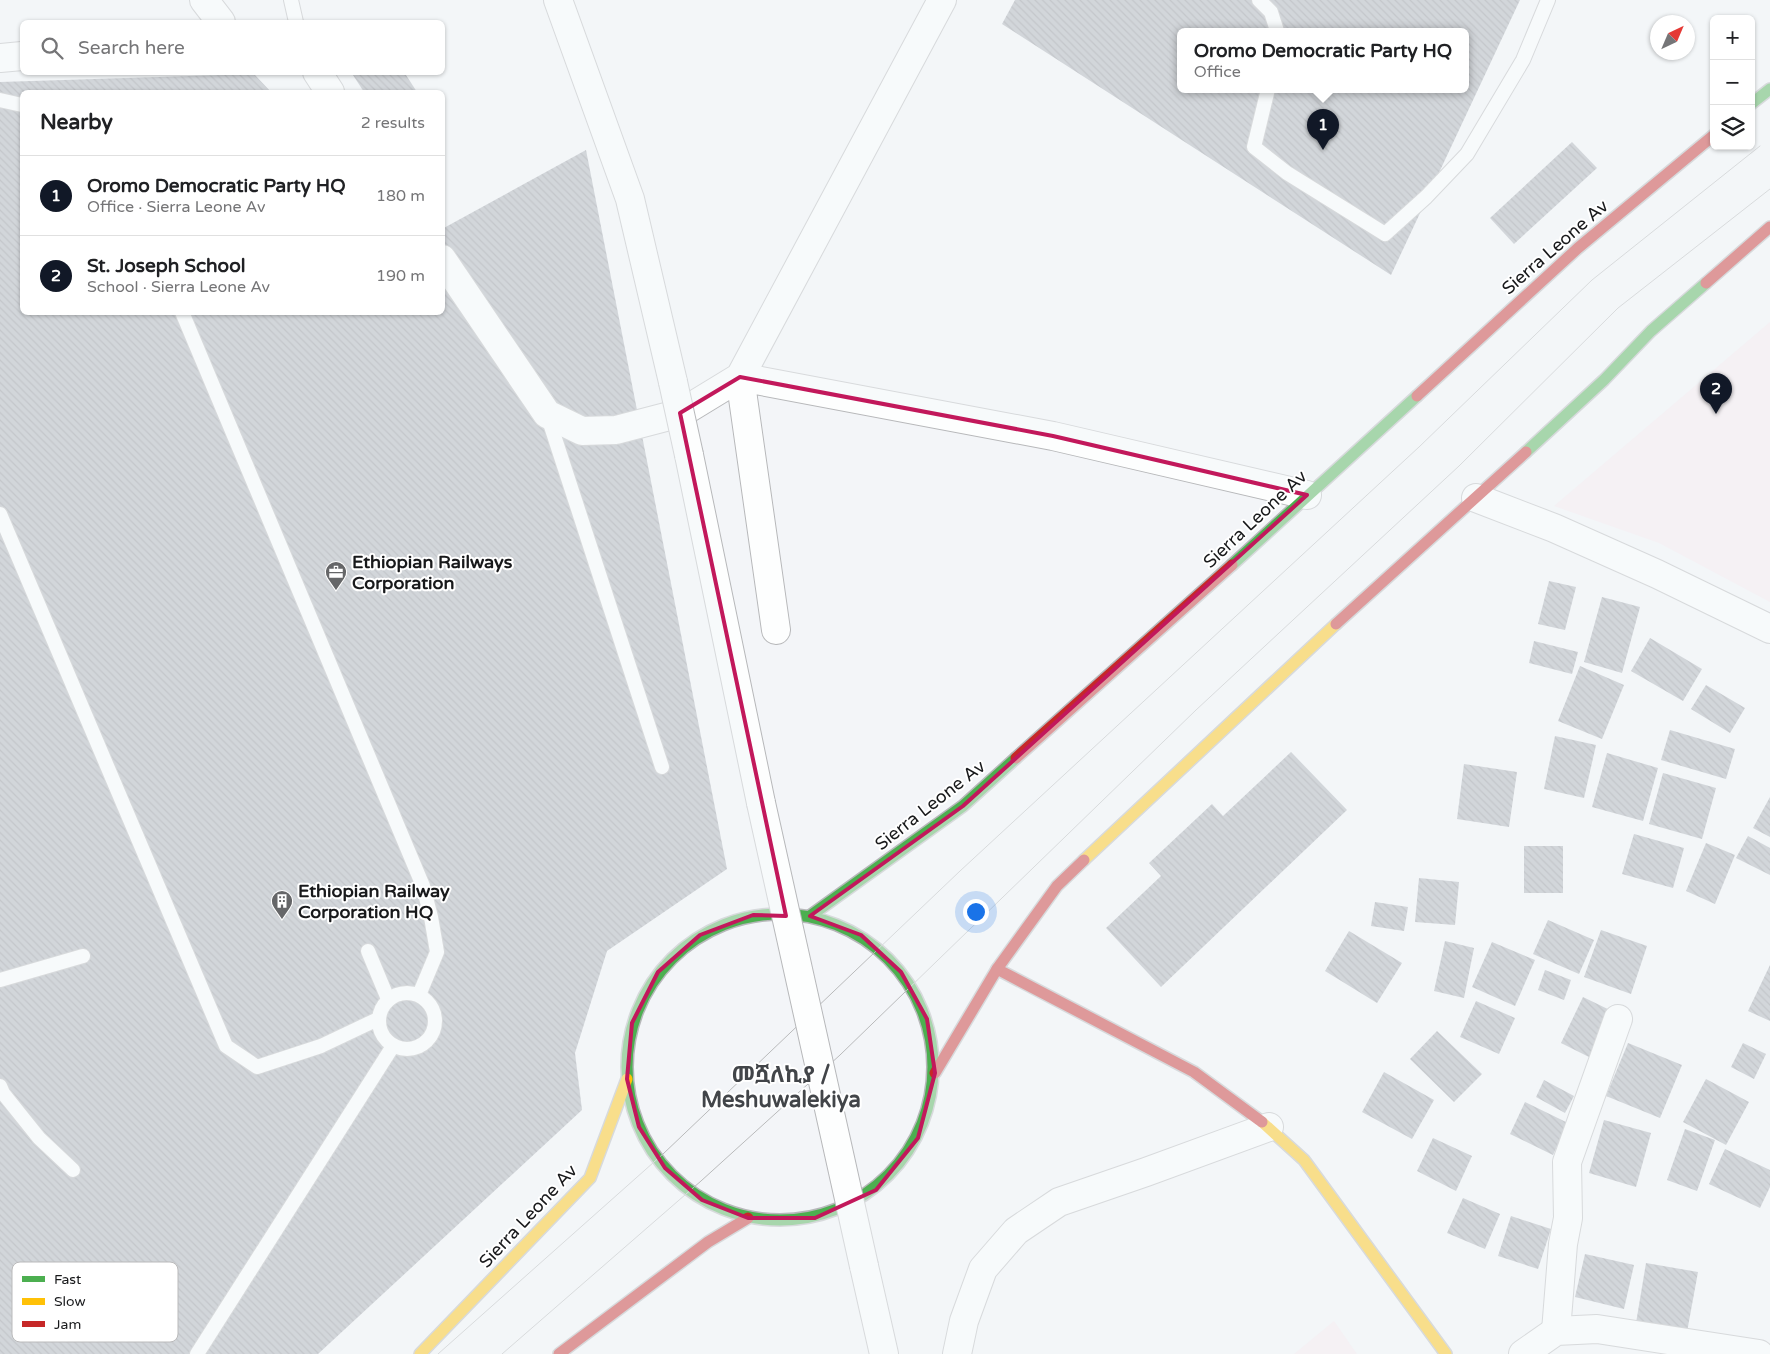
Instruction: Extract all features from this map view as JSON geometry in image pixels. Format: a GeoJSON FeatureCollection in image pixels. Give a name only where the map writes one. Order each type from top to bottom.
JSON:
{"type":"FeatureCollection","features":[{"type":"Feature","properties":{"kind":"main road"},"geometry":{"type":"LineString","coordinates":[[1755,101],[1770,89]]}},
{"type":"Feature","properties":{"kind":"main road","name":"Sierra Leone Av"},"geometry":{"type":"LineString","coordinates":[[810,916],[963,806],[1096,685],[1209,586],[1578,248],[1710,138]]}},
{"type":"Feature","properties":{"kind":"main road"},"geometry":{"type":"LineString","coordinates":[[935,1073],[927,1019],[901,972],[861,935],[810,916],[753,915],[700,935],[658,972],[632,1023],[626,1079],[639,1127],[665,1168],[702,1200],[748,1218],[815,1218],[876,1190],[918,1138],[935,1073],[997,969],[1057,886],[1317,641],[1604,380],[1651,331],[1770,227]]}},
{"type":"Feature","properties":{"kind":"main road"},"geometry":{"type":"LineString","coordinates":[[997,969],[1194,1072],[1269,1127],[1304,1160],[1446,1354]]}},
{"type":"Feature","properties":{"kind":"main road","name":"Sierra Leone Av"},"geometry":{"type":"LineString","coordinates":[[420,1354],[590,1178],[626,1079]]}},
{"type":"Feature","properties":{"kind":"main road"},"geometry":{"type":"LineString","coordinates":[[559,1354],[708,1242],[748,1218]]}},
{"type":"Feature","properties":{"kind":"street"},"geometry":{"type":"LineString","coordinates":[[204,0],[219,20]]}},
{"type":"Feature","properties":{"kind":"street"},"geometry":{"type":"LineString","coordinates":[[558,0],[630,199],[673,382],[761,803],[884,1354]]}},
{"type":"Feature","properties":{"kind":"street"},"geometry":{"type":"LineString","coordinates":[[445,263],[547,414],[582,431],[616,430],[681,413],[740,376],[942,0]]}},
{"type":"Feature","properties":{"kind":"street"},"geometry":{"type":"LineString","coordinates":[[0,58],[20,56]]}},
{"type":"Feature","properties":{"kind":"street"},"geometry":{"type":"LineString","coordinates":[[319,75],[329,90]]}},
{"type":"Feature","properties":{"kind":"street"},"geometry":{"type":"LineString","coordinates":[[740,376],[1053,436],[1307,495]]}},
{"type":"Feature","properties":{"kind":"street"},"geometry":{"type":"LineString","coordinates":[[740,376],[776,630]]}},
{"type":"Feature","properties":{"kind":"street"},"geometry":{"type":"LineString","coordinates":[[1476,498],[1554,528],[1657,574],[1770,629]]}},
{"type":"Feature","properties":{"kind":"street"},"geometry":{"type":"LineString","coordinates":[[1556,1331],[1563,1244],[1568,1218],[1567,1162],[1618,1019]]}},
{"type":"Feature","properties":{"kind":"street"},"geometry":{"type":"LineString","coordinates":[[957,1354],[964,1321],[983,1269],[1016,1231],[1059,1202],[1269,1127]]}},
{"type":"Feature","properties":{"kind":"street"},"geometry":{"type":"LineString","coordinates":[[1523,1354],[1556,1331],[1597,1329],[1758,1354]]}},
{"type":"Feature","properties":{"kind":"lane"},"geometry":{"type":"LineString","coordinates":[[291,0],[296,20]]}},
{"type":"Feature","properties":{"kind":"lane"},"geometry":{"type":"LineString","coordinates":[[1259,0],[1271,12],[1276,28]]}},
{"type":"Feature","properties":{"kind":"lane"},"geometry":{"type":"LineString","coordinates":[[1267,93],[1254,147],[1287,173],[1385,234],[1426,197],[1467,154],[1523,60],[1548,0]]}},
{"type":"Feature","properties":{"kind":"lane"},"geometry":{"type":"LineString","coordinates":[[0,100],[20,105]]}},
{"type":"Feature","properties":{"kind":"lane"},"geometry":{"type":"LineString","coordinates":[[183,315],[423,886],[437,952],[419,995]]}},
{"type":"Feature","properties":{"kind":"lane"},"geometry":{"type":"LineString","coordinates":[[547,414],[662,767]]}},
{"type":"Feature","properties":{"kind":"lane"},"geometry":{"type":"LineString","coordinates":[[0,514],[226,1046],[258,1067],[321,1046],[378,1019]]}},
{"type":"Feature","properties":{"kind":"lane"},"geometry":{"type":"LineString","coordinates":[[368,951],[388,999]]}},
{"type":"Feature","properties":{"kind":"lane"},"geometry":{"type":"LineString","coordinates":[[0,980],[83,956]]}},
{"type":"Feature","properties":{"kind":"lane"},"geometry":{"type":"LineString","coordinates":[[408,992],[419,995],[428,1001],[434,1011],[436,1022],[434,1033],[427,1042],[417,1048],[406,1049],[393,1046],[386,1040],[380,1030],[378,1019],[381,1008],[388,999],[398,994],[408,992]]}},
{"type":"Feature","properties":{"kind":"lane"},"geometry":{"type":"LineString","coordinates":[[197,1354],[393,1046]]}},
{"type":"Feature","properties":{"kind":"lane"},"geometry":{"type":"LineString","coordinates":[[0,1086],[3,1093],[39,1138],[73,1170]]}},
{"type":"Feature","properties":{"kind":"highlighted area"},"geometry":{"type":"Polygon","coordinates":[[[740,377],[1053,436],[1307,495],[963,806],[810,916],[861,935],[901,972],[927,1019],[935,1073],[918,1138],[876,1190],[815,1218],[748,1218],[702,1200],[665,1168],[639,1127],[627,1079],[632,1023],[658,972],[700,935],[753,915],[786,916],[680,413],[740,377]]]}},
{"type":"Feature","properties":{"kind":"shaded area"},"geometry":{"type":"Polygon","coordinates":[[[1770,322],[1770,602],[1659,543],[1554,506],[1770,322]]]}},
{"type":"Feature","properties":{"kind":"shaded area"},"geometry":{"type":"Polygon","coordinates":[[[1334,1321],[1357,1354],[1294,1354],[1334,1321]]]}},
{"type":"Feature","properties":{"kind":"building"},"geometry":{"type":"Polygon","coordinates":[[[1015,0],[1520,0],[1391,275],[1002,24],[1015,0]]]}},
{"type":"Feature","properties":{"kind":"building","name":"Ethiopian Railways Corporation"},"geometry":{"type":"Polygon","coordinates":[[[255,75],[269,90],[20,90],[20,315],[445,315],[445,227],[586,150],[727,869],[607,951],[575,1053],[582,1110],[318,1354],[0,1354],[0,82],[255,75]]]}},
{"type":"Feature","properties":{"kind":"building"},"geometry":{"type":"Polygon","coordinates":[[[353,75],[406,75],[416,90],[363,90],[353,75]]]}},
{"type":"Feature","properties":{"kind":"building"},"geometry":{"type":"Polygon","coordinates":[[[1572,142],[1597,168],[1514,244],[1490,218],[1572,142]]]}},
{"type":"Feature","properties":{"kind":"building"},"geometry":{"type":"Polygon","coordinates":[[[1549,581],[1576,587],[1565,630],[1538,624],[1549,581]]]}},
{"type":"Feature","properties":{"kind":"building"},"geometry":{"type":"Polygon","coordinates":[[[1602,597],[1640,607],[1622,673],[1584,662],[1602,597]]]}},
{"type":"Feature","properties":{"kind":"building"},"geometry":{"type":"Polygon","coordinates":[[[1650,638],[1702,669],[1683,701],[1631,671],[1650,638]]]}},
{"type":"Feature","properties":{"kind":"building"},"geometry":{"type":"Polygon","coordinates":[[[1534,641],[1578,652],[1572,674],[1529,663],[1534,641]]]}},
{"type":"Feature","properties":{"kind":"building"},"geometry":{"type":"Polygon","coordinates":[[[1580,666],[1624,685],[1602,739],[1558,721],[1580,666]]]}},
{"type":"Feature","properties":{"kind":"building"},"geometry":{"type":"Polygon","coordinates":[[[1706,685],[1745,708],[1730,733],[1691,709],[1706,685]]]}},
{"type":"Feature","properties":{"kind":"building"},"geometry":{"type":"Polygon","coordinates":[[[1670,730],[1735,749],[1726,779],[1661,760],[1670,730]]]}},
{"type":"Feature","properties":{"kind":"building"},"geometry":{"type":"Polygon","coordinates":[[[1555,736],[1596,745],[1584,798],[1544,789],[1555,736]]]}},
{"type":"Feature","properties":{"kind":"building"},"geometry":{"type":"Polygon","coordinates":[[[1291,752],[1347,810],[1161,987],[1106,928],[1161,876],[1149,863],[1212,804],[1223,816],[1291,752]]]}},
{"type":"Feature","properties":{"kind":"building"},"geometry":{"type":"Polygon","coordinates":[[[1607,753],[1658,768],[1643,821],[1592,807],[1607,753]]]}},
{"type":"Feature","properties":{"kind":"building"},"geometry":{"type":"Polygon","coordinates":[[[1464,764],[1517,772],[1509,827],[1457,819],[1464,764]]]}},
{"type":"Feature","properties":{"kind":"building"},"geometry":{"type":"Polygon","coordinates":[[[1663,773],[1716,788],[1702,839],[1649,824],[1663,773]]]}},
{"type":"Feature","properties":{"kind":"building"},"geometry":{"type":"Polygon","coordinates":[[[1770,797],[1770,837],[1753,828],[1770,797]]]}},
{"type":"Feature","properties":{"kind":"building"},"geometry":{"type":"Polygon","coordinates":[[[1634,834],[1684,848],[1673,888],[1622,874],[1634,834]]]}},
{"type":"Feature","properties":{"kind":"building"},"geometry":{"type":"Polygon","coordinates":[[[1748,836],[1770,848],[1770,875],[1736,858],[1748,836]]]}},
{"type":"Feature","properties":{"kind":"building"},"geometry":{"type":"Polygon","coordinates":[[[1706,843],[1735,855],[1715,904],[1686,891],[1706,843]]]}},
{"type":"Feature","properties":{"kind":"building"},"geometry":{"type":"Polygon","coordinates":[[[1524,846],[1563,846],[1563,893],[1524,893],[1524,846]]]}},
{"type":"Feature","properties":{"kind":"building"},"geometry":{"type":"Polygon","coordinates":[[[1419,878],[1459,882],[1455,925],[1415,922],[1419,878]]]}},
{"type":"Feature","properties":{"kind":"building"},"geometry":{"type":"Polygon","coordinates":[[[1375,902],[1408,907],[1404,931],[1371,926],[1375,902]]]}},
{"type":"Feature","properties":{"kind":"building"},"geometry":{"type":"Polygon","coordinates":[[[1548,920],[1594,940],[1579,974],[1533,954],[1548,920]]]}},
{"type":"Feature","properties":{"kind":"building"},"geometry":{"type":"Polygon","coordinates":[[[1601,930],[1647,946],[1631,994],[1584,977],[1601,930]]]}},
{"type":"Feature","properties":{"kind":"building"},"geometry":{"type":"Polygon","coordinates":[[[1349,931],[1402,963],[1377,1003],[1325,971],[1349,931]]]}},
{"type":"Feature","properties":{"kind":"building"},"geometry":{"type":"Polygon","coordinates":[[[1445,941],[1474,948],[1464,998],[1434,991],[1445,941]]]}},
{"type":"Feature","properties":{"kind":"building"},"geometry":{"type":"Polygon","coordinates":[[[1492,942],[1535,960],[1515,1006],[1472,987],[1492,942]]]}},
{"type":"Feature","properties":{"kind":"building"},"geometry":{"type":"Polygon","coordinates":[[[1770,965],[1770,1021],[1748,1011],[1770,965]]]}},
{"type":"Feature","properties":{"kind":"building"},"geometry":{"type":"Polygon","coordinates":[[[1545,970],[1571,980],[1564,1000],[1538,990],[1545,970]]]}},
{"type":"Feature","properties":{"kind":"building"},"geometry":{"type":"Polygon","coordinates":[[[1583,997],[1618,1014],[1595,1060],[1561,1043],[1583,997]]]}},
{"type":"Feature","properties":{"kind":"building"},"geometry":{"type":"Polygon","coordinates":[[[1476,1001],[1515,1018],[1499,1054],[1460,1037],[1476,1001]]]}},
{"type":"Feature","properties":{"kind":"building"},"geometry":{"type":"Polygon","coordinates":[[[1437,1031],[1482,1074],[1454,1102],[1410,1059],[1437,1031]]]}},
{"type":"Feature","properties":{"kind":"building"},"geometry":{"type":"Polygon","coordinates":[[[1628,1043],[1682,1065],[1660,1118],[1606,1096],[1628,1043]]]}},
{"type":"Feature","properties":{"kind":"building"},"geometry":{"type":"Polygon","coordinates":[[[1743,1043],[1766,1054],[1754,1079],[1731,1067],[1743,1043]]]}},
{"type":"Feature","properties":{"kind":"building"},"geometry":{"type":"Polygon","coordinates":[[[1384,1072],[1434,1100],[1412,1139],[1362,1112],[1384,1072]]]}},
{"type":"Feature","properties":{"kind":"building"},"geometry":{"type":"Polygon","coordinates":[[[1706,1079],[1749,1102],[1726,1145],[1683,1122],[1706,1079]]]}},
{"type":"Feature","properties":{"kind":"building"},"geometry":{"type":"Polygon","coordinates":[[[1544,1080],[1574,1096],[1565,1113],[1536,1097],[1544,1080]]]}},
{"type":"Feature","properties":{"kind":"building"},"geometry":{"type":"Polygon","coordinates":[[[1525,1102],[1568,1123],[1553,1155],[1510,1134],[1525,1102]]]}},
{"type":"Feature","properties":{"kind":"building"},"geometry":{"type":"Polygon","coordinates":[[[1604,1120],[1651,1133],[1636,1187],[1589,1173],[1604,1120]]]}},
{"type":"Feature","properties":{"kind":"building"},"geometry":{"type":"Polygon","coordinates":[[[1685,1129],[1715,1140],[1697,1191],[1667,1180],[1685,1129]]]}},
{"type":"Feature","properties":{"kind":"building"},"geometry":{"type":"Polygon","coordinates":[[[1433,1138],[1472,1156],[1456,1191],[1417,1171],[1433,1138]]]}},
{"type":"Feature","properties":{"kind":"building"},"geometry":{"type":"Polygon","coordinates":[[[1725,1149],[1770,1170],[1770,1187],[1760,1208],[1709,1184],[1725,1149]]]}},
{"type":"Feature","properties":{"kind":"building"},"geometry":{"type":"Polygon","coordinates":[[[1463,1198],[1500,1214],[1485,1249],[1447,1233],[1463,1198]]]}},
{"type":"Feature","properties":{"kind":"building"},"geometry":{"type":"Polygon","coordinates":[[[1511,1216],[1551,1229],[1538,1269],[1498,1256],[1511,1216]]]}},
{"type":"Feature","properties":{"kind":"building"},"geometry":{"type":"Polygon","coordinates":[[[1585,1254],[1634,1265],[1624,1309],[1575,1297],[1585,1254]]]}},
{"type":"Feature","properties":{"kind":"building"},"geometry":{"type":"Polygon","coordinates":[[[1646,1263],[1698,1272],[1687,1332],[1636,1323],[1646,1263]]]}},
{"type":"Feature","properties":{"kind":"tram line"},"geometry":{"type":"LineString","coordinates":[[438,1354],[663,1154],[960,871],[1419,447],[1592,280],[1760,146]]}},
{"type":"Feature","properties":{"kind":"tram line"},"geometry":{"type":"LineString","coordinates":[[502,1354],[701,1181],[840,1055],[1196,710],[1459,466],[1618,308],[1770,189]]}},
{"type":"Feature","properties":{"kind":"traffic: fast"},"geometry":{"type":"LineString","coordinates":[[1755,101],[1770,89]]}},
{"type":"Feature","properties":{"kind":"traffic: fast"},"geometry":{"type":"LineString","coordinates":[[1526,452],[1604,380],[1651,331],[1706,283]]}},
{"type":"Feature","properties":{"kind":"traffic: fast"},"geometry":{"type":"LineString","coordinates":[[1232,565],[1417,396]]}},
{"type":"Feature","properties":{"kind":"traffic: fast"},"geometry":{"type":"LineString","coordinates":[[810,916],[963,806],[1016,758]]}},
{"type":"Feature","properties":{"kind":"traffic: fast"},"geometry":{"type":"LineString","coordinates":[[780,914],[810,917],[838,926],[865,940],[888,959],[907,982],[921,1009],[930,1037],[933,1067],[930,1097],[921,1125],[907,1152],[888,1175],[865,1194],[838,1208],[810,1217],[780,1220],[750,1217],[722,1208],[695,1194],[672,1175],[653,1152],[639,1125],[630,1097],[627,1067],[630,1037],[639,1009],[653,982],[672,959],[695,940],[722,926],[750,917],[780,914]]}},
{"type":"Feature","properties":{"kind":"traffic: slow"},"geometry":{"type":"LineString","coordinates":[[1084,860],[1336,624]]}},
{"type":"Feature","properties":{"kind":"traffic: slow"},"geometry":{"type":"LineString","coordinates":[[420,1354],[590,1178],[627,1079]]}},
{"type":"Feature","properties":{"kind":"traffic: slow"},"geometry":{"type":"LineString","coordinates":[[1262,1122],[1304,1160],[1446,1354]]}},
{"type":"Feature","properties":{"kind":"traffic: jam"},"geometry":{"type":"LineString","coordinates":[[1417,396],[1578,248],[1710,138]]}},
{"type":"Feature","properties":{"kind":"traffic: jam"},"geometry":{"type":"LineString","coordinates":[[1706,283],[1770,227]]}},
{"type":"Feature","properties":{"kind":"traffic: jam"},"geometry":{"type":"LineString","coordinates":[[1336,624],[1526,452]]}},
{"type":"Feature","properties":{"kind":"traffic: jam"},"geometry":{"type":"LineString","coordinates":[[1016,758],[1232,565]]}},
{"type":"Feature","properties":{"kind":"traffic: jam"},"geometry":{"type":"LineString","coordinates":[[935,1073],[997,969],[1057,886],[1084,860]]}},
{"type":"Feature","properties":{"kind":"traffic: jam"},"geometry":{"type":"LineString","coordinates":[[997,969],[1194,1072],[1262,1122]]}},
{"type":"Feature","properties":{"kind":"traffic: jam"},"geometry":{"type":"LineString","coordinates":[[559,1354],[708,1242],[748,1218]]}},
{"type":"Feature","properties":{"kind":"place","name":"Oromo Democratic Party HQ"},"geometry":{"type":"Point","coordinates":[1323,150]}},
{"type":"Feature","properties":{"kind":"place","name":"St. Joseph School"},"geometry":{"type":"Point","coordinates":[1716,414]}},
{"type":"Feature","properties":{"kind":"place","name":"Ethiopian Railways Corporation"},"geometry":{"type":"Point","coordinates":[336,591]}},
{"type":"Feature","properties":{"kind":"place","name":"Ethiopian Railway Corporation HQ"},"geometry":{"type":"Point","coordinates":[282,920]}},
{"type":"Feature","properties":{"kind":"district","name":"መሿለኪያ / Meshuwalekiya"},"geometry":{"type":"Point","coordinates":[781,1086]}}]}
